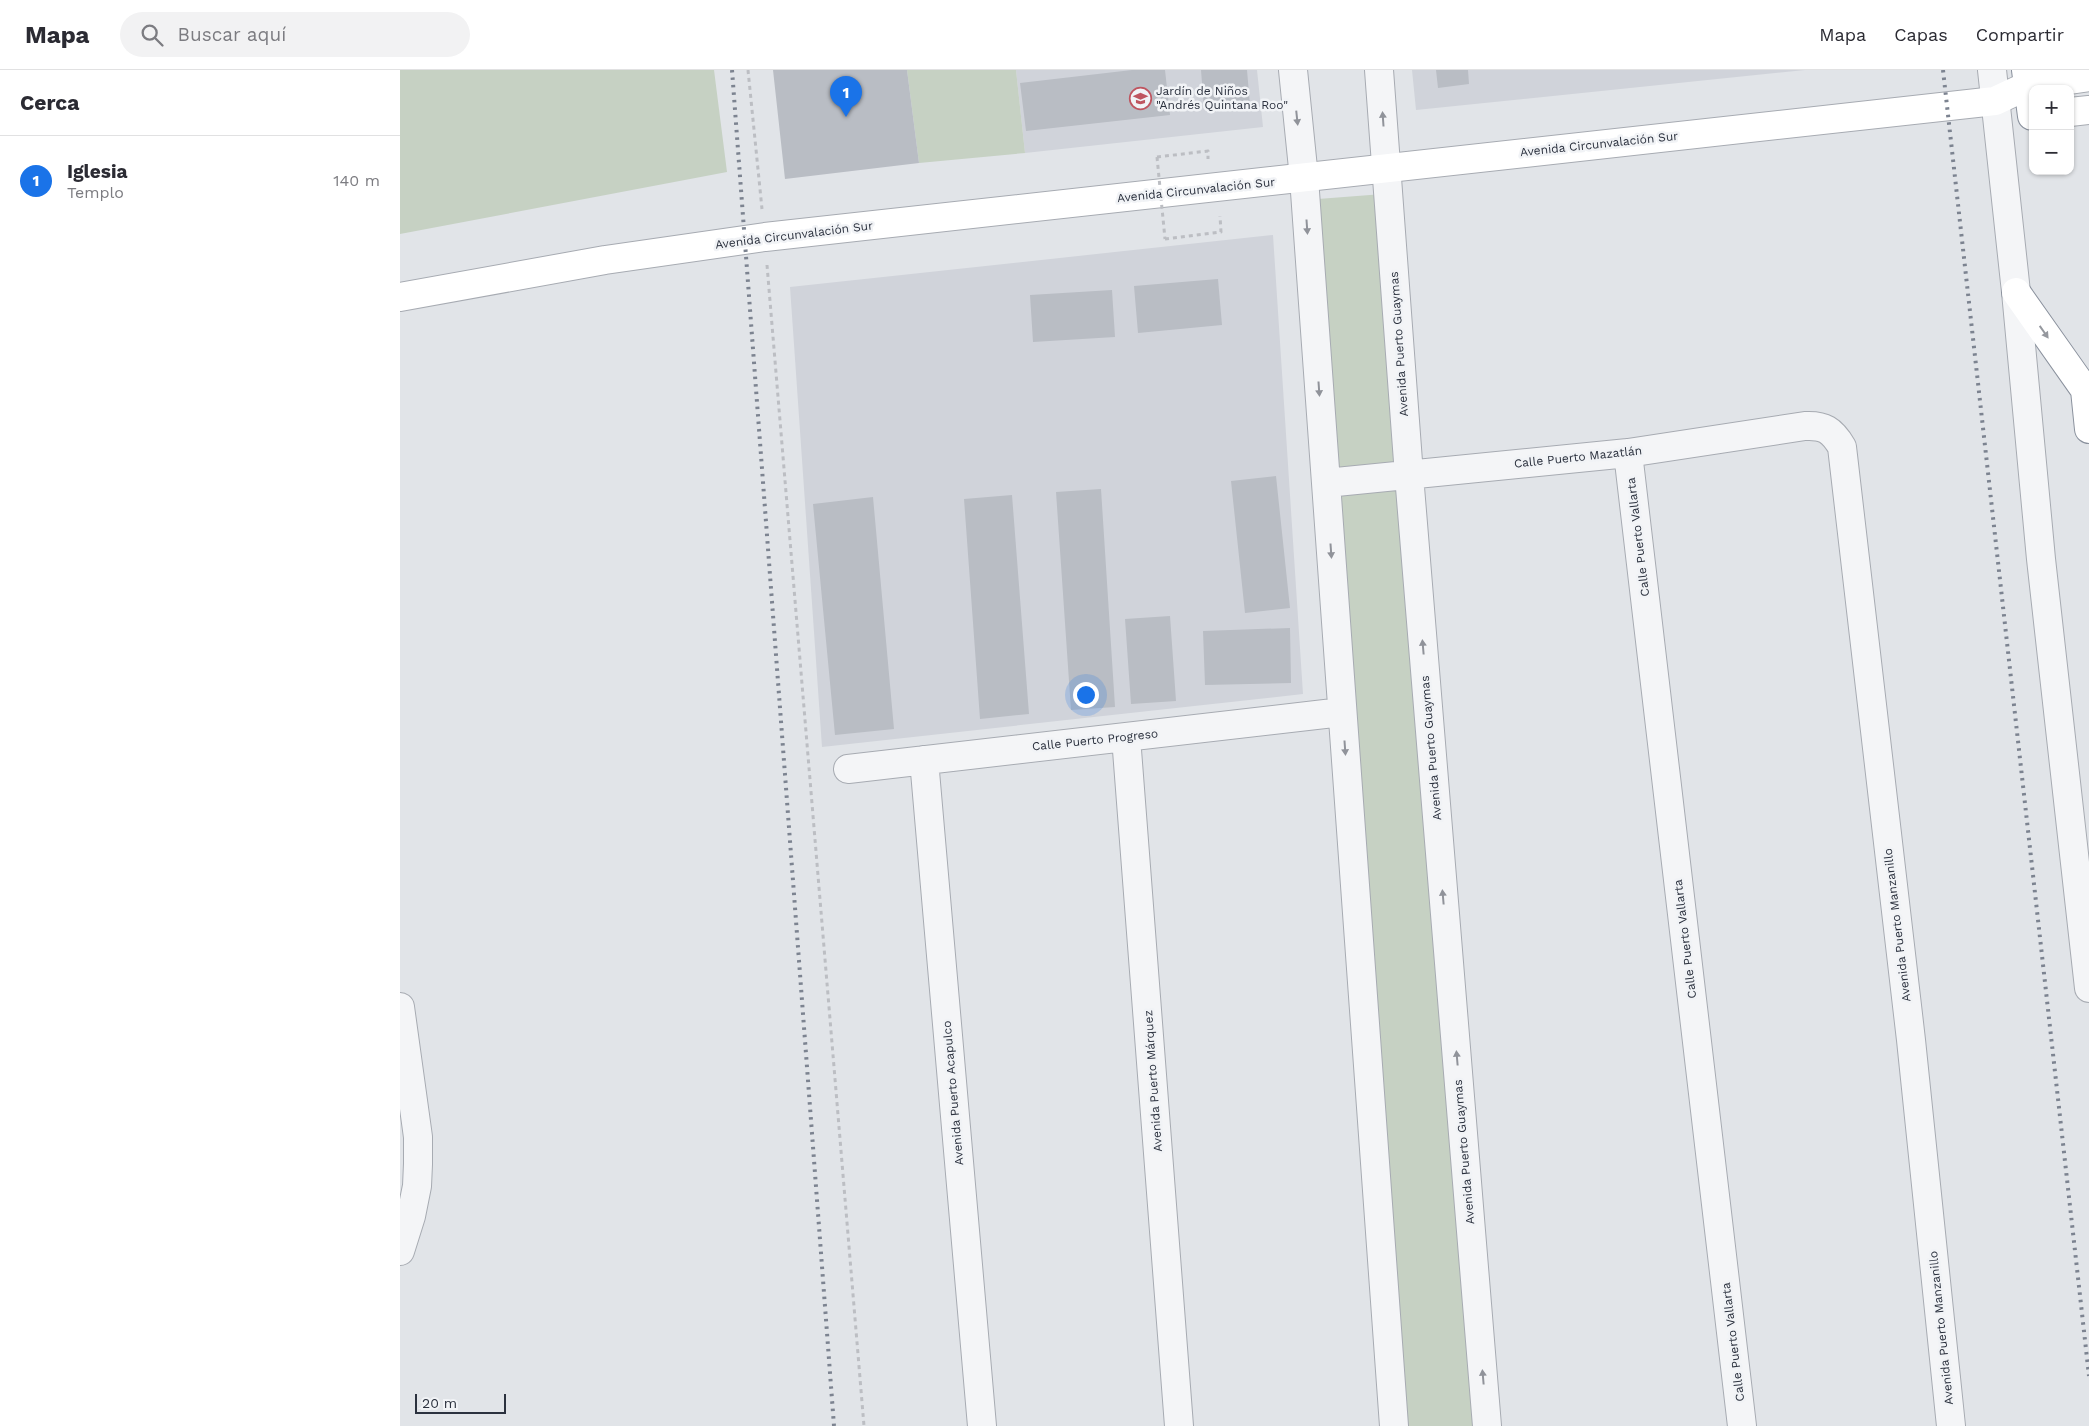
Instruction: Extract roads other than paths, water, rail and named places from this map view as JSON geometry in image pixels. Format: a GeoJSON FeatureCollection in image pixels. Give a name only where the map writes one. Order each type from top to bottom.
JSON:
{"type":"FeatureCollection","features":[{"type":"Feature","properties":{"kind":"main road","name":"Avenida Circunvalación Sur"},"geometry":{"type":"LineString","coordinates":[[400,297],[605,260],[765,237],[1995,101],[2031,80],[2089,76]]}},
{"type":"Feature","properties":{"kind":"main road","name":"Avenida Circunvalación Sur"},"geometry":{"type":"LineString","coordinates":[[1995,101],[2029,115]]}},
{"type":"Feature","properties":{"kind":"main road"},"geometry":{"type":"LineString","coordinates":[[2074,112],[2089,110]]}},
{"type":"Feature","properties":{"kind":"main road"},"geometry":{"type":"LineString","coordinates":[[2016,292],[2085,390],[2089,428]]}},
{"type":"Feature","properties":{"kind":"street"},"geometry":{"type":"LineString","coordinates":[[1292,70],[1304,178],[1394,1426]]}},
{"type":"Feature","properties":{"kind":"street","name":"Avenida Puerto Guaymas"},"geometry":{"type":"LineString","coordinates":[[1379,70],[1409,475],[1487,1426]]}},
{"type":"Feature","properties":{"kind":"street"},"geometry":{"type":"LineString","coordinates":[[1992,70],[2016,292],[2041,559],[2089,988]]}},
{"type":"Feature","properties":{"kind":"street","name":"Calle Puerto Mazatlán"},"geometry":{"type":"LineString","coordinates":[[1326,483],[1628,453],[1805,426],[1818,425],[1828,430]]}},
{"type":"Feature","properties":{"kind":"street","name":"Avenida Puerto Manzanillo"},"geometry":{"type":"LineString","coordinates":[[1828,430],[1836,436],[1842,447],[1910,1040],[1951,1426]]}},
{"type":"Feature","properties":{"kind":"street","name":"Calle Puerto Vallarta"},"geometry":{"type":"LineString","coordinates":[[1628,453],[1742,1426]]}},
{"type":"Feature","properties":{"kind":"street","name":"Calle Puerto Progreso"},"geometry":{"type":"LineString","coordinates":[[848,768],[1342,712]]}},
{"type":"Feature","properties":{"kind":"street","name":"Avenida Puerto Márquez"},"geometry":{"type":"LineString","coordinates":[[1126,737],[1179,1426]]}},
{"type":"Feature","properties":{"kind":"street","name":"Avenida Puerto Acapulco"},"geometry":{"type":"LineString","coordinates":[[924,760],[982,1426]]}},
{"type":"Feature","properties":{"kind":"street"},"geometry":{"type":"LineString","coordinates":[[400,1007],[418,1137],[417,1186],[411,1216],[400,1251]]}},
{"type":"Feature","properties":{"kind":"railway"},"geometry":{"type":"LineString","coordinates":[[732,70],[834,1426]]}},
{"type":"Feature","properties":{"kind":"railway"},"geometry":{"type":"LineString","coordinates":[[1943,70],[2089,1376]]}},
{"type":"Feature","properties":{"kind":"place","name":"Jardín de Niños \"Andrés Quintana Roo\""},"geometry":{"type":"Point","coordinates":[1140,98]}},
{"type":"Feature","properties":{"kind":"place","name":"Iglesia"},"geometry":{"type":"Point","coordinates":[846,117]}}]}
